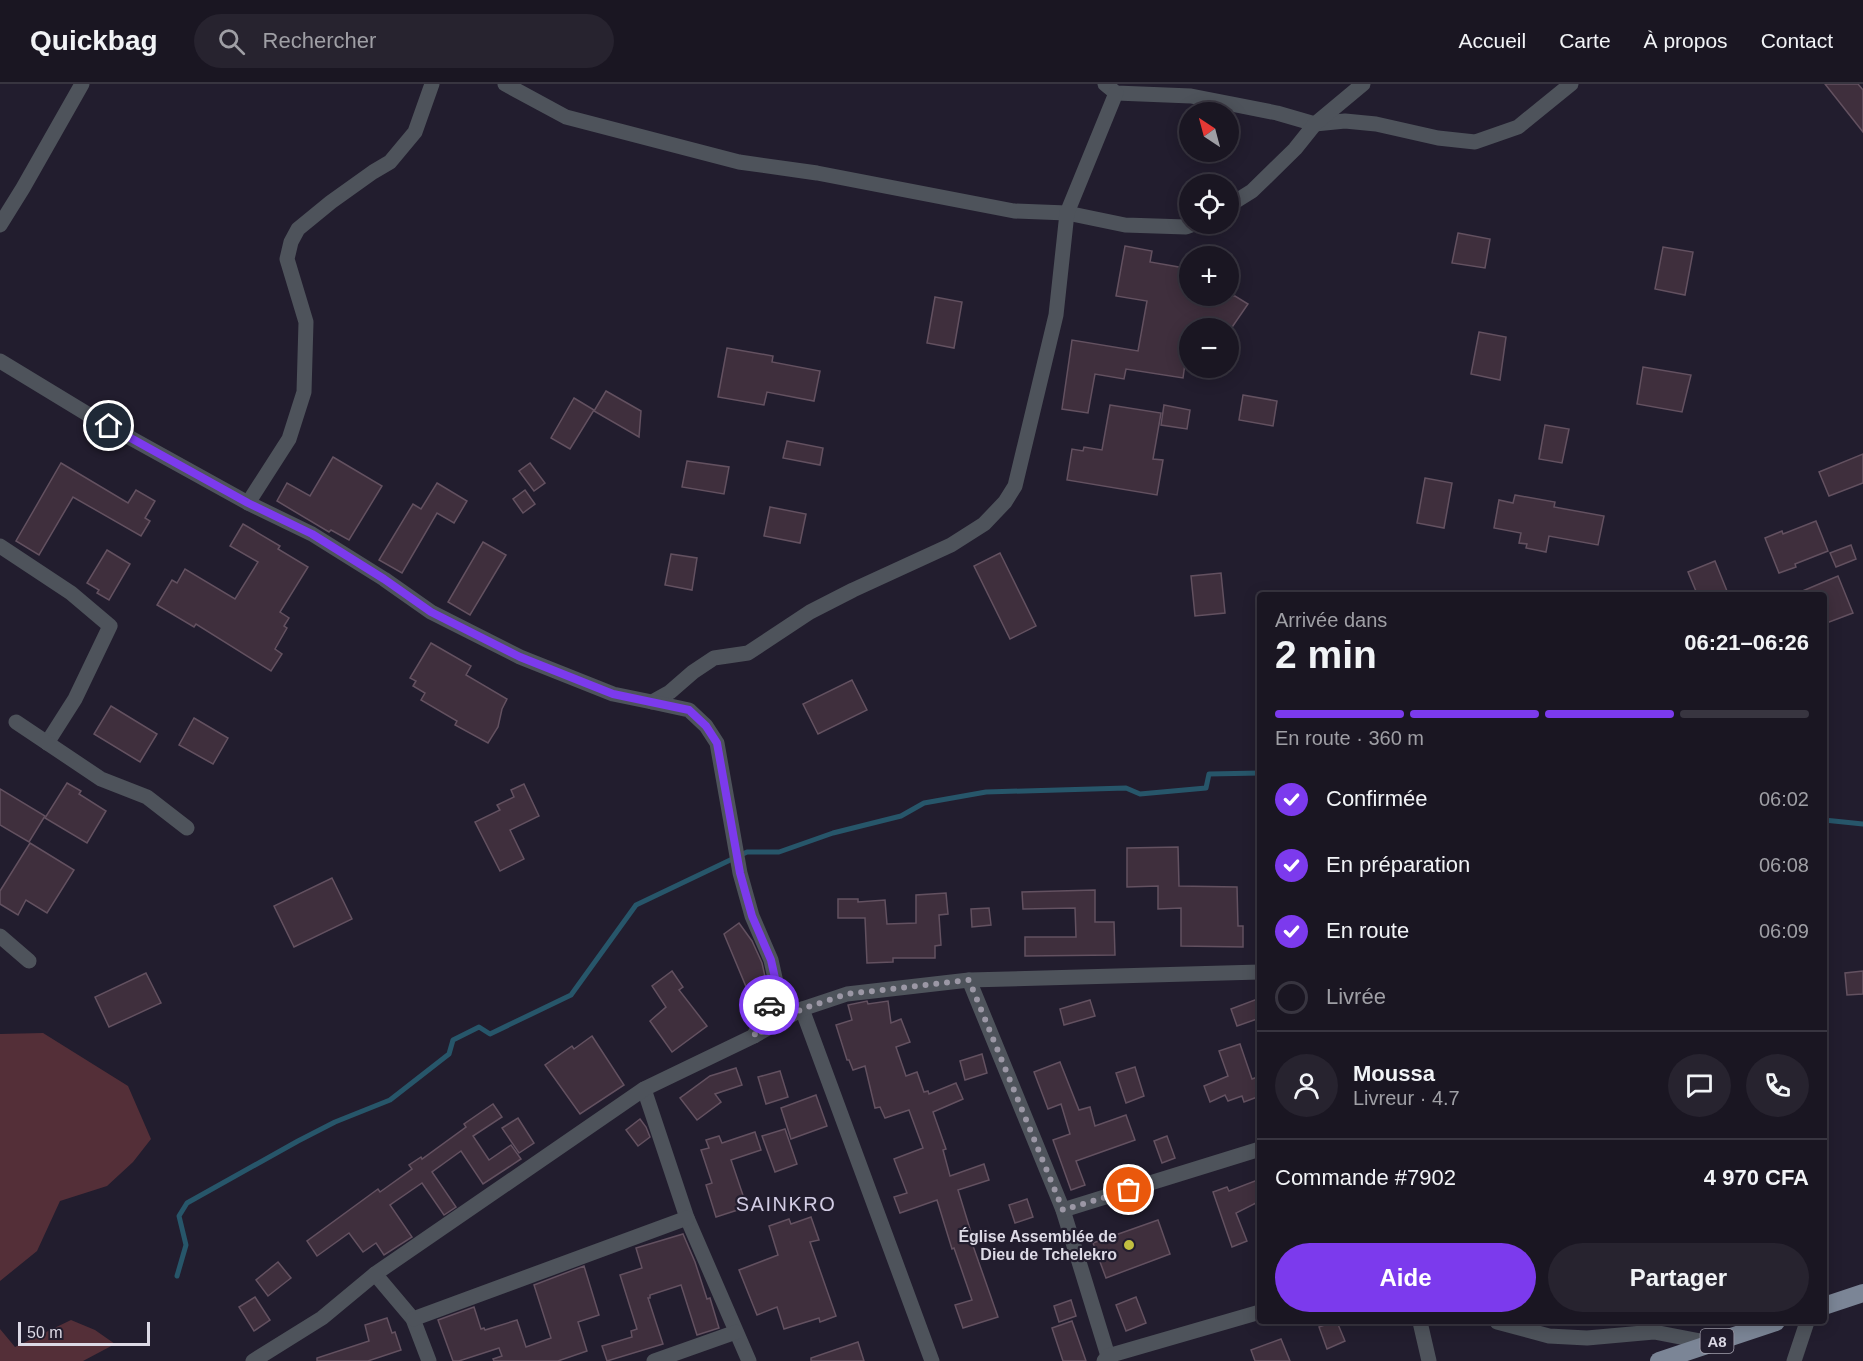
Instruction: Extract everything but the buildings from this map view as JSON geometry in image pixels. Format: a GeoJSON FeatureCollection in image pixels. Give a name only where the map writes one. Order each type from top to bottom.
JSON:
{"type":"FeatureCollection","features":[{"type":"Feature","properties":{"kind":"main road"},"geometry":{"type":"LineString","coordinates":[[1827,1304],[1863,1293]]}},
{"type":"Feature","properties":{"kind":"main road","name":"A8"},"geometry":{"type":"LineString","coordinates":[[1659,1361],[1770,1324]]}},
{"type":"Feature","properties":{"kind":"street"},"geometry":{"type":"LineString","coordinates":[[0,225],[82,84]]}},
{"type":"Feature","properties":{"kind":"street"},"geometry":{"type":"LineString","coordinates":[[248,503],[289,439],[304,392],[306,322],[287,259],[291,242],[298,229],[331,202],[390,162],[415,132],[432,84]]}},
{"type":"Feature","properties":{"kind":"street"},"geometry":{"type":"LineString","coordinates":[[505,84],[566,117],[739,162],[817,173],[1014,211],[1067,213],[1125,225],[1179,227]]}},
{"type":"Feature","properties":{"kind":"street"},"geometry":{"type":"LineString","coordinates":[[1239,200],[1260,184],[1295,149],[1315,124],[1363,84]]}},
{"type":"Feature","properties":{"kind":"street"},"geometry":{"type":"LineString","coordinates":[[652,702],[670,692],[714,658],[748,653],[810,612],[951,545],[984,524],[1005,502],[1015,486],[1056,315],[1067,213],[1110,88],[1191,96],[1277,113],[1315,124],[1346,121],[1376,124],[1438,138],[1475,142],[1518,127],[1571,84]]}},
{"type":"Feature","properties":{"kind":"street"},"geometry":{"type":"LineString","coordinates":[[0,362],[89,415],[248,503],[312,534],[384,579],[431,612],[520,657],[613,694],[689,710],[706,726],[717,743],[740,873],[752,916],[771,960],[777,987],[754,1036]]}},
{"type":"Feature","properties":{"kind":"street"},"geometry":{"type":"LineString","coordinates":[[0,546],[71,593],[110,626],[75,699],[47,743]]}},
{"type":"Feature","properties":{"kind":"street"},"geometry":{"type":"LineString","coordinates":[[16,722],[101,779],[147,797],[187,828]]}},
{"type":"Feature","properties":{"kind":"street"},"geometry":{"type":"LineString","coordinates":[[0,936],[29,960]]}},
{"type":"Feature","properties":{"kind":"street"},"geometry":{"type":"LineString","coordinates":[[254,1361],[322,1318],[375,1274],[644,1089],[754,1036],[802,1009],[847,994],[969,980],[1257,972]]}},
{"type":"Feature","properties":{"kind":"street"},"geometry":{"type":"LineString","coordinates":[[969,980],[1063,1210],[1106,1359],[1257,1313]]}},
{"type":"Feature","properties":{"kind":"street"},"geometry":{"type":"LineString","coordinates":[[802,1009],[932,1361]]}},
{"type":"Feature","properties":{"kind":"street"},"geometry":{"type":"LineString","coordinates":[[644,1089],[687,1218],[749,1361]]}},
{"type":"Feature","properties":{"kind":"street"},"geometry":{"type":"LineString","coordinates":[[1063,1210],[1257,1150]]}},
{"type":"Feature","properties":{"kind":"street"},"geometry":{"type":"LineString","coordinates":[[413,1318],[687,1218]]}},
{"type":"Feature","properties":{"kind":"street"},"geometry":{"type":"LineString","coordinates":[[375,1274],[413,1318],[429,1361]]}},
{"type":"Feature","properties":{"kind":"street"},"geometry":{"type":"LineString","coordinates":[[1420,1324],[1429,1361]]}},
{"type":"Feature","properties":{"kind":"street"},"geometry":{"type":"LineString","coordinates":[[1504,1324],[1549,1336],[1587,1338],[1651,1327],[1711,1343]]}},
{"type":"Feature","properties":{"kind":"street"},"geometry":{"type":"LineString","coordinates":[[1794,1361],[1806,1324]]}},
{"type":"Feature","properties":{"kind":"street"},"geometry":{"type":"LineString","coordinates":[[654,1361],[736,1332]]}},
{"type":"Feature","properties":{"kind":"shaded area"},"geometry":{"type":"Polygon","coordinates":[[[43,1033],[128,1086],[151,1139],[133,1162],[107,1186],[60,1201],[37,1251],[0,1281],[0,1034],[43,1033]]]}},
{"type":"Feature","properties":{"kind":"shaded area"},"geometry":{"type":"Polygon","coordinates":[[[71,1320],[95,1330],[115,1344],[83,1361],[0,1361],[0,1329],[15,1347],[71,1320]]]}},
{"type":"Feature","properties":{"kind":"waterway"},"geometry":{"type":"LineString","coordinates":[[177,1276],[186,1245],[179,1216],[187,1203],[335,1122],[390,1100],[449,1054],[453,1040],[479,1027],[490,1034],[571,995],[636,905],[747,852],[779,852],[833,833],[901,816],[924,803],[986,792],[1126,788],[1140,794],[1206,788],[1209,774],[1257,773]]}},
{"type":"Feature","properties":{"kind":"waterway"},"geometry":{"type":"LineString","coordinates":[[1827,820],[1863,824]]}},
{"type":"Feature","properties":{"kind":"way so far"},"geometry":{"type":"LineString","coordinates":[[769,1005],[754,1036],[802,1009],[847,994],[969,980],[1063,1210],[1129,1190]]}},
{"type":"Feature","properties":{"kind":"place","name":"Église Assemblée de Dieu de Tchelekro"},"geometry":{"type":"Point","coordinates":[1129,1245]}},
{"type":"Feature","properties":{"kind":"district","name":"SAINKRO"},"geometry":{"type":"Point","coordinates":[786,1204]}},
{"type":"Feature","properties":{"kind":"route"},"geometry":{"type":"LineString","coordinates":[[109,426],[248,503],[312,534],[384,579],[431,612],[520,657],[613,694],[689,710],[706,726],[717,743],[740,873],[752,916],[771,960],[777,987],[769,1005]]}}]}
